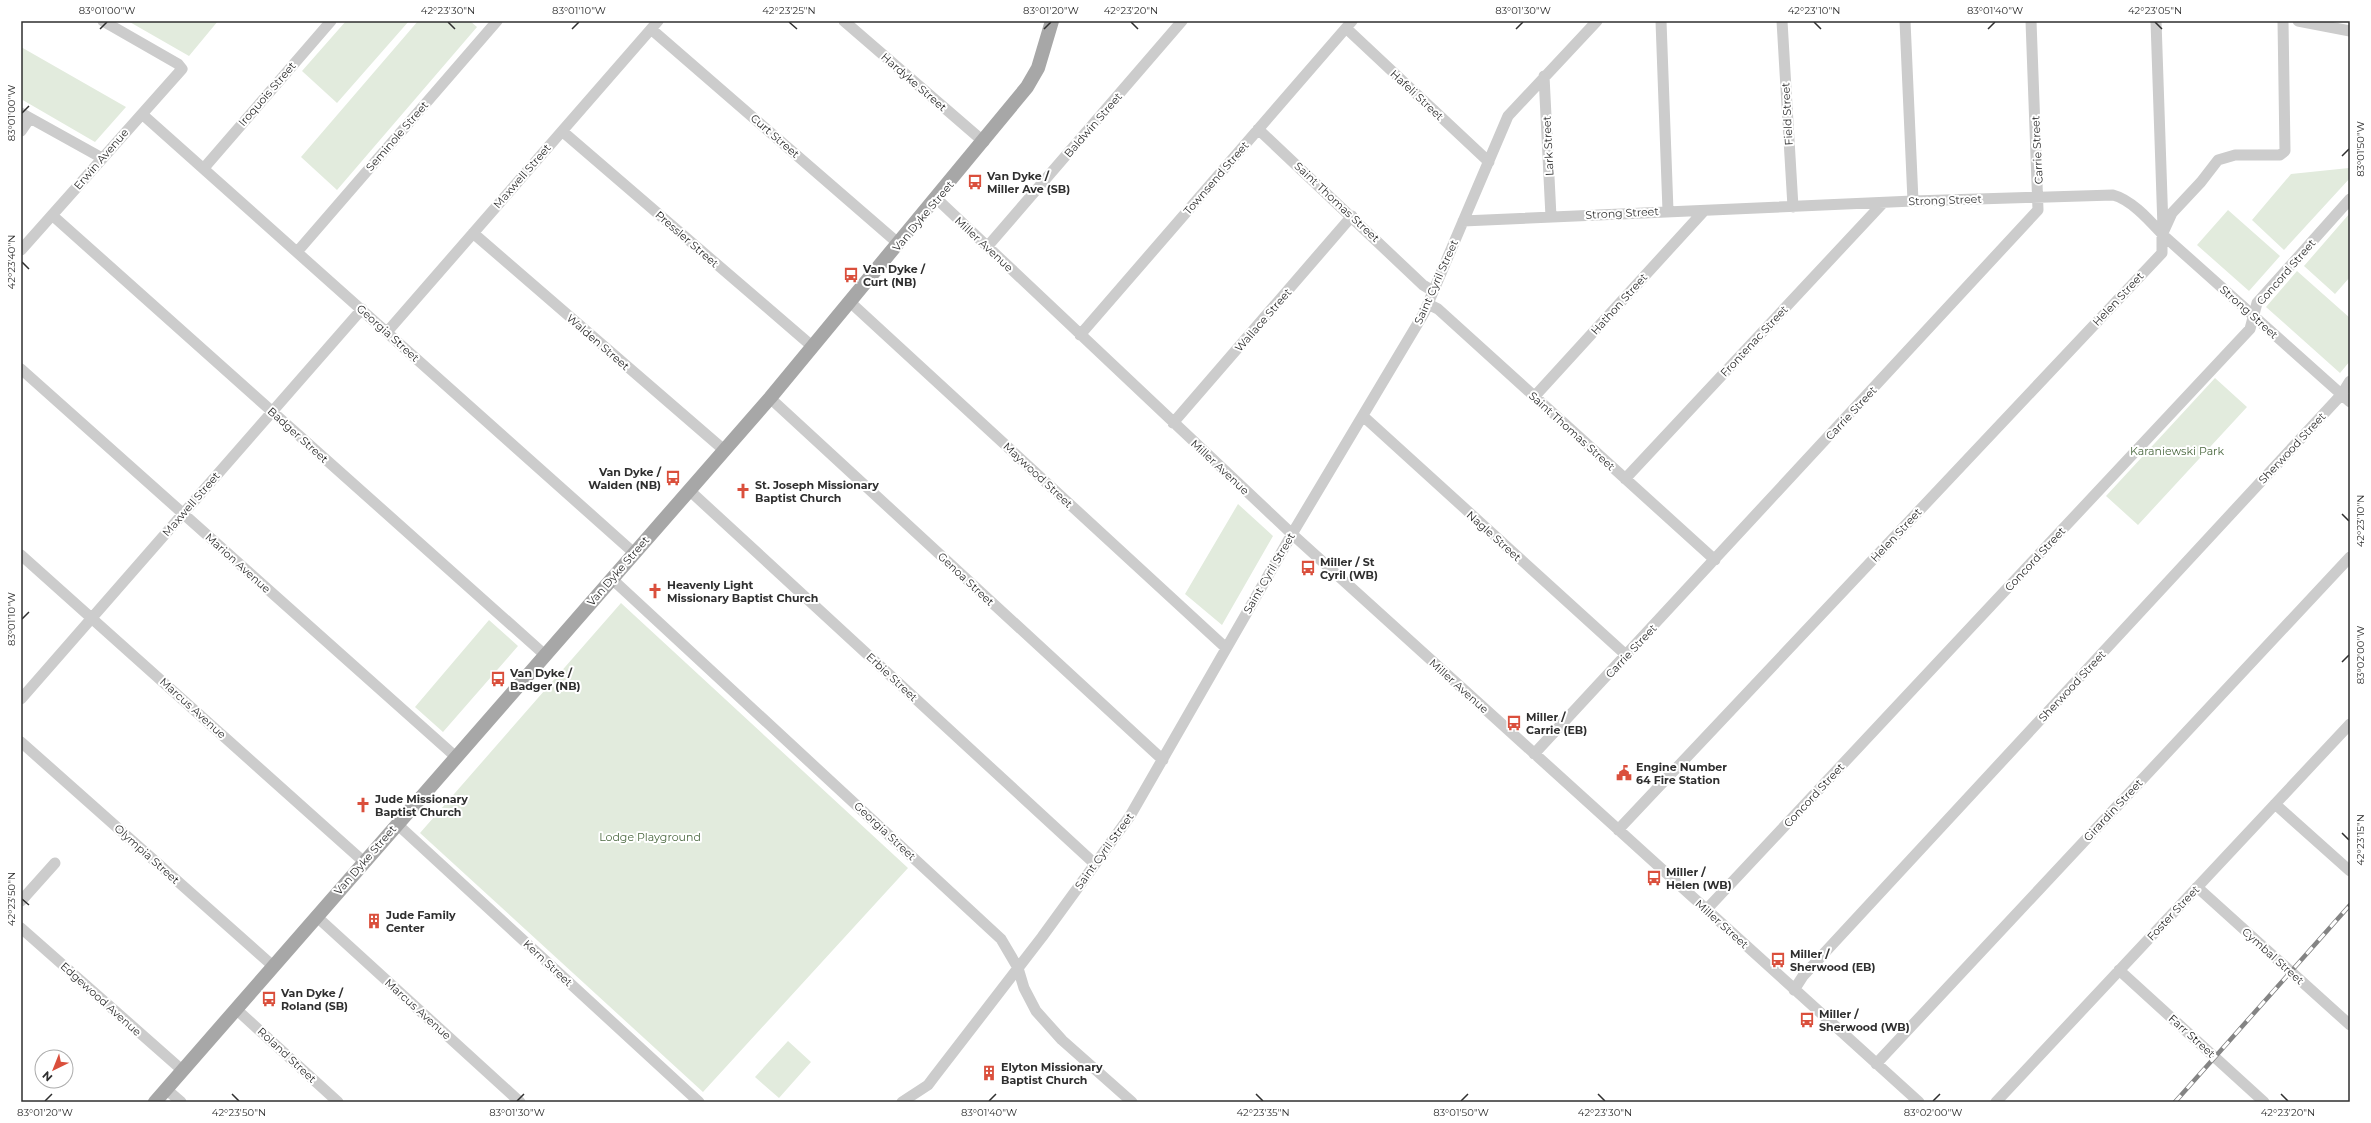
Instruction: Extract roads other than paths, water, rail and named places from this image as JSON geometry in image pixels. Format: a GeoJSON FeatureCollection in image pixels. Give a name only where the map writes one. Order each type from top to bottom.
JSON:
{"type":"FeatureCollection","features":[{"type":"Feature","properties":{"kind":"main road","name":"Van Dyke Street"},"geometry":{"type":"LineString","coordinates":[[154,1102],[770,398],[937,199],[984,142],[1033,78],[1052,21]]}},
{"type":"Feature","properties":{"kind":"street","name":"Erwin Avenue"},"geometry":{"type":"LineString","coordinates":[[21,250],[182,69],[178,64],[103,21]]}},
{"type":"Feature","properties":{"kind":"street","name":"Iroquois Street"},"geometry":{"type":"LineString","coordinates":[[204,168],[331,21]]}},
{"type":"Feature","properties":{"kind":"street","name":"Seminole Street"},"geometry":{"type":"LineString","coordinates":[[297,252],[498,21]]}},
{"type":"Feature","properties":{"kind":"street","name":"Hardyke Street"},"geometry":{"type":"LineString","coordinates":[[844,21],[984,142]]}},
{"type":"Feature","properties":{"kind":"street","name":"Baldwin Street"},"geometry":{"type":"LineString","coordinates":[[987,247],[1182,21]]}},
{"type":"Feature","properties":{"kind":"street","name":"Saint Cyril Street"},"geometry":{"type":"LineString","coordinates":[[902,1102],[928,1085],[1018,968],[1130,816],[1292,534],[1428,304],[1508,116],[1597,21]]}},
{"type":"Feature","properties":{"kind":"street"},"geometry":{"type":"LineString","coordinates":[[1661,21],[1668,211]]}},
{"type":"Feature","properties":{"kind":"street","name":"Field Street"},"geometry":{"type":"LineString","coordinates":[[1782,21],[1793,207]]}},
{"type":"Feature","properties":{"kind":"street"},"geometry":{"type":"LineString","coordinates":[[1905,21],[1913,201]]}},
{"type":"Feature","properties":{"kind":"street","name":"Carrie Street"},"geometry":{"type":"LineString","coordinates":[[1534,754],[2038,210],[2039,198],[2031,21]]}},
{"type":"Feature","properties":{"kind":"street","name":"Helen Street"},"geometry":{"type":"LineString","coordinates":[[1618,830],[2162,253],[2164,219],[2156,21]]}},
{"type":"Feature","properties":{"kind":"street"},"geometry":{"type":"LineString","coordinates":[[2162,235],[2172,213],[2201,182],[2218,160],[2235,155],[2280,155],[2285,151],[2283,21]]}},
{"type":"Feature","properties":{"kind":"street"},"geometry":{"type":"LineString","coordinates":[[2298,21],[2350,31]]}},
{"type":"Feature","properties":{"kind":"street","name":"Townsend Street"},"geometry":{"type":"LineString","coordinates":[[1080,335],[1349,24]]}},
{"type":"Feature","properties":{"kind":"street","name":"Hafeli Street"},"geometry":{"type":"LineString","coordinates":[[1349,24],[1489,162]]}},
{"type":"Feature","properties":{"kind":"street","name":"Maxwell Street"},"geometry":{"type":"LineString","coordinates":[[387,332],[654,25]]}},
{"type":"Feature","properties":{"kind":"street","name":"Curt Street"},"geometry":{"type":"LineString","coordinates":[[654,25],[899,244]]}},
{"type":"Feature","properties":{"kind":"street","name":"Lark Street"},"geometry":{"type":"LineString","coordinates":[[1544,76],[1551,217]]}},
{"type":"Feature","properties":{"kind":"street","name":"Georgia Street"},"geometry":{"type":"LineString","coordinates":[[142,114],[634,553]]}},
{"type":"Feature","properties":{"kind":"street"},"geometry":{"type":"LineString","coordinates":[[21,131],[26,116],[102,158]]}},
{"type":"Feature","properties":{"kind":"street","name":"Saint Thomas Street"},"geometry":{"type":"LineString","coordinates":[[1258,128],[1423,285],[1433,291]]}},
{"type":"Feature","properties":{"kind":"street","name":"Pressler Street"},"geometry":{"type":"LineString","coordinates":[[562,131],[813,347]]}},
{"type":"Feature","properties":{"kind":"street","name":"Strong Street"},"geometry":{"type":"LineString","coordinates":[[1463,222],[1668,211],[1703,212],[1913,201],[2120,197],[2136,209],[2162,235],[2346,398]]}},
{"type":"Feature","properties":{"kind":"street","name":"Concord Street"},"geometry":{"type":"LineString","coordinates":[[1706,910],[2250,329],[2257,303],[2350,198]]}},
{"type":"Feature","properties":{"kind":"street","name":"Miller Avenue"},"geometry":{"type":"LineString","coordinates":[[937,199],[1292,534],[1508,730]]}},
{"type":"Feature","properties":{"kind":"street","name":"Frontenac Street"},"geometry":{"type":"LineString","coordinates":[[1625,479],[1882,203]]}},
{"type":"Feature","properties":{"kind":"street","name":"Hathon Street"},"geometry":{"type":"LineString","coordinates":[[1534,397],[1703,212]]}},
{"type":"Feature","properties":{"kind":"street","name":"Badger Street"},"geometry":{"type":"LineString","coordinates":[[52,215],[545,655]]}},
{"type":"Feature","properties":{"kind":"street","name":"Wallace Street"},"geometry":{"type":"LineString","coordinates":[[1174,423],[1352,216]]}},
{"type":"Feature","properties":{"kind":"street","name":"Walden Street"},"geometry":{"type":"LineString","coordinates":[[473,233],[724,450]]}},
{"type":"Feature","properties":{"kind":"street","name":"Maywood Street"},"geometry":{"type":"LineString","coordinates":[[850,302],[1226,648]]}},
{"type":"Feature","properties":{"kind":"street","name":"Saint Thomas Street"},"geometry":{"type":"LineString","coordinates":[[1428,304],[1438,309],[1715,560]]}},
{"type":"Feature","properties":{"kind":"street","name":"Maxwell Street"},"geometry":{"type":"LineString","coordinates":[[21,699],[362,309]]}},
{"type":"Feature","properties":{"kind":"street","name":"Marion Avenue"},"geometry":{"type":"LineString","coordinates":[[21,369],[456,757]]}},
{"type":"Feature","properties":{"kind":"street","name":"Sherwood Street"},"geometry":{"type":"LineString","coordinates":[[1794,990],[1803,976],[2346,398],[2350,381]]}},
{"type":"Feature","properties":{"kind":"street","name":"Genoa Street"},"geometry":{"type":"LineString","coordinates":[[770,398],[1163,760]]}},
{"type":"Feature","properties":{"kind":"street","name":"Nagle Street"},"geometry":{"type":"LineString","coordinates":[[1363,416],[1626,655]]}},
{"type":"Feature","properties":{"kind":"street","name":"Erbie Street"},"geometry":{"type":"LineString","coordinates":[[689,490],[1095,864]]}},
{"type":"Feature","properties":{"kind":"street","name":"Marcus Avenue"},"geometry":{"type":"LineString","coordinates":[[21,555],[364,862]]}},
{"type":"Feature","properties":{"kind":"street","name":"Girardin Street"},"geometry":{"type":"LineString","coordinates":[[1876,1064],[2350,557]]}},
{"type":"Feature","properties":{"kind":"street","name":"Georgia Street"},"geometry":{"type":"LineString","coordinates":[[612,579],[978,916],[1001,939],[1018,968],[1024,988],[1036,1011],[1051,1030],[1132,1102]]}},
{"type":"Feature","properties":{"kind":"street","name":"Foster Street"},"geometry":{"type":"LineString","coordinates":[[1996,1102],[2350,724]]}},
{"type":"Feature","properties":{"kind":"street","name":"Miller Street"},"geometry":{"type":"LineString","coordinates":[[1508,730],[1918,1102]]}},
{"type":"Feature","properties":{"kind":"street","name":"Olympia Street"},"geometry":{"type":"LineString","coordinates":[[21,742],[273,966]]}},
{"type":"Feature","properties":{"kind":"street"},"geometry":{"type":"LineString","coordinates":[[2275,804],[2350,870]]}},
{"type":"Feature","properties":{"kind":"street","name":"Kern Street"},"geometry":{"type":"LineString","coordinates":[[397,824],[699,1102]]}},
{"type":"Feature","properties":{"kind":"street"},"geometry":{"type":"LineString","coordinates":[[21,901],[55,863]]}},
{"type":"Feature","properties":{"kind":"street","name":"Cymbal Street"},"geometry":{"type":"LineString","coordinates":[[2197,887],[2350,1026]]}},
{"type":"Feature","properties":{"kind":"street","name":"Marcus Avenue"},"geometry":{"type":"LineString","coordinates":[[316,916],[520,1102]]}},
{"type":"Feature","properties":{"kind":"street","name":"Edgewood Avenue"},"geometry":{"type":"LineString","coordinates":[[21,928],[182,1070]]}},
{"type":"Feature","properties":{"kind":"street","name":"Farr Street"},"geometry":{"type":"LineString","coordinates":[[2119,970],[2264,1102]]}},
{"type":"Feature","properties":{"kind":"street","name":"Roland Street"},"geometry":{"type":"LineString","coordinates":[[236,1008],[338,1102]]}},
{"type":"Feature","properties":{"kind":"street"},"geometry":{"type":"LineString","coordinates":[[166,1089],[181,1102]]}},
{"type":"Feature","properties":{"kind":"railway"},"geometry":{"type":"LineString","coordinates":[[2175,1102],[2350,905]]}},
{"type":"Feature","properties":{"kind":"place","name":"Van Dyke / Miller Ave (SB)"},"geometry":{"type":"Point","coordinates":[975,182]}},
{"type":"Feature","properties":{"kind":"place","name":"Van Dyke / Curt (NB)"},"geometry":{"type":"Point","coordinates":[851,275]}},
{"type":"Feature","properties":{"kind":"place","name":"Van Dyke / Walden (NB)"},"geometry":{"type":"Point","coordinates":[673,478]}},
{"type":"Feature","properties":{"kind":"place","name":"St. Joseph Missionary Baptist Church"},"geometry":{"type":"Point","coordinates":[743,491]}},
{"type":"Feature","properties":{"kind":"place","name":"Miller / St Cyril (WB)"},"geometry":{"type":"Point","coordinates":[1308,568]}},
{"type":"Feature","properties":{"kind":"place","name":"Heavenly Light Missionary Baptist Church"},"geometry":{"type":"Point","coordinates":[655,591]}},
{"type":"Feature","properties":{"kind":"place","name":"Van Dyke / Badger (NB)"},"geometry":{"type":"Point","coordinates":[498,679]}},
{"type":"Feature","properties":{"kind":"place","name":"Miller / Carrie (EB)"},"geometry":{"type":"Point","coordinates":[1514,723]}},
{"type":"Feature","properties":{"kind":"place","name":"Engine Number 64 Fire Station"},"geometry":{"type":"Point","coordinates":[1624,773]}},
{"type":"Feature","properties":{"kind":"place","name":"Jude Missionary Baptist Church"},"geometry":{"type":"Point","coordinates":[363,805]}},
{"type":"Feature","properties":{"kind":"place","name":"Miller / Helen (WB)"},"geometry":{"type":"Point","coordinates":[1654,878]}},
{"type":"Feature","properties":{"kind":"place","name":"Jude Family Center"},"geometry":{"type":"Point","coordinates":[374,921]}},
{"type":"Feature","properties":{"kind":"place","name":"Miller / Sherwood (EB)"},"geometry":{"type":"Point","coordinates":[1778,960]}},
{"type":"Feature","properties":{"kind":"place","name":"Van Dyke / Roland (SB)"},"geometry":{"type":"Point","coordinates":[269,999]}},
{"type":"Feature","properties":{"kind":"place","name":"Miller / Sherwood (WB)"},"geometry":{"type":"Point","coordinates":[1807,1020]}},
{"type":"Feature","properties":{"kind":"place","name":"Elyton Missionary Baptist Church"},"geometry":{"type":"Point","coordinates":[989,1073]}},
{"type":"Feature","properties":{"kind":"park label","name":"Karaniewski Park"},"geometry":{"type":"Point","coordinates":[2177,451]}},
{"type":"Feature","properties":{"kind":"park label","name":"Lodge Playground"},"geometry":{"type":"Point","coordinates":[650,837]}}]}
